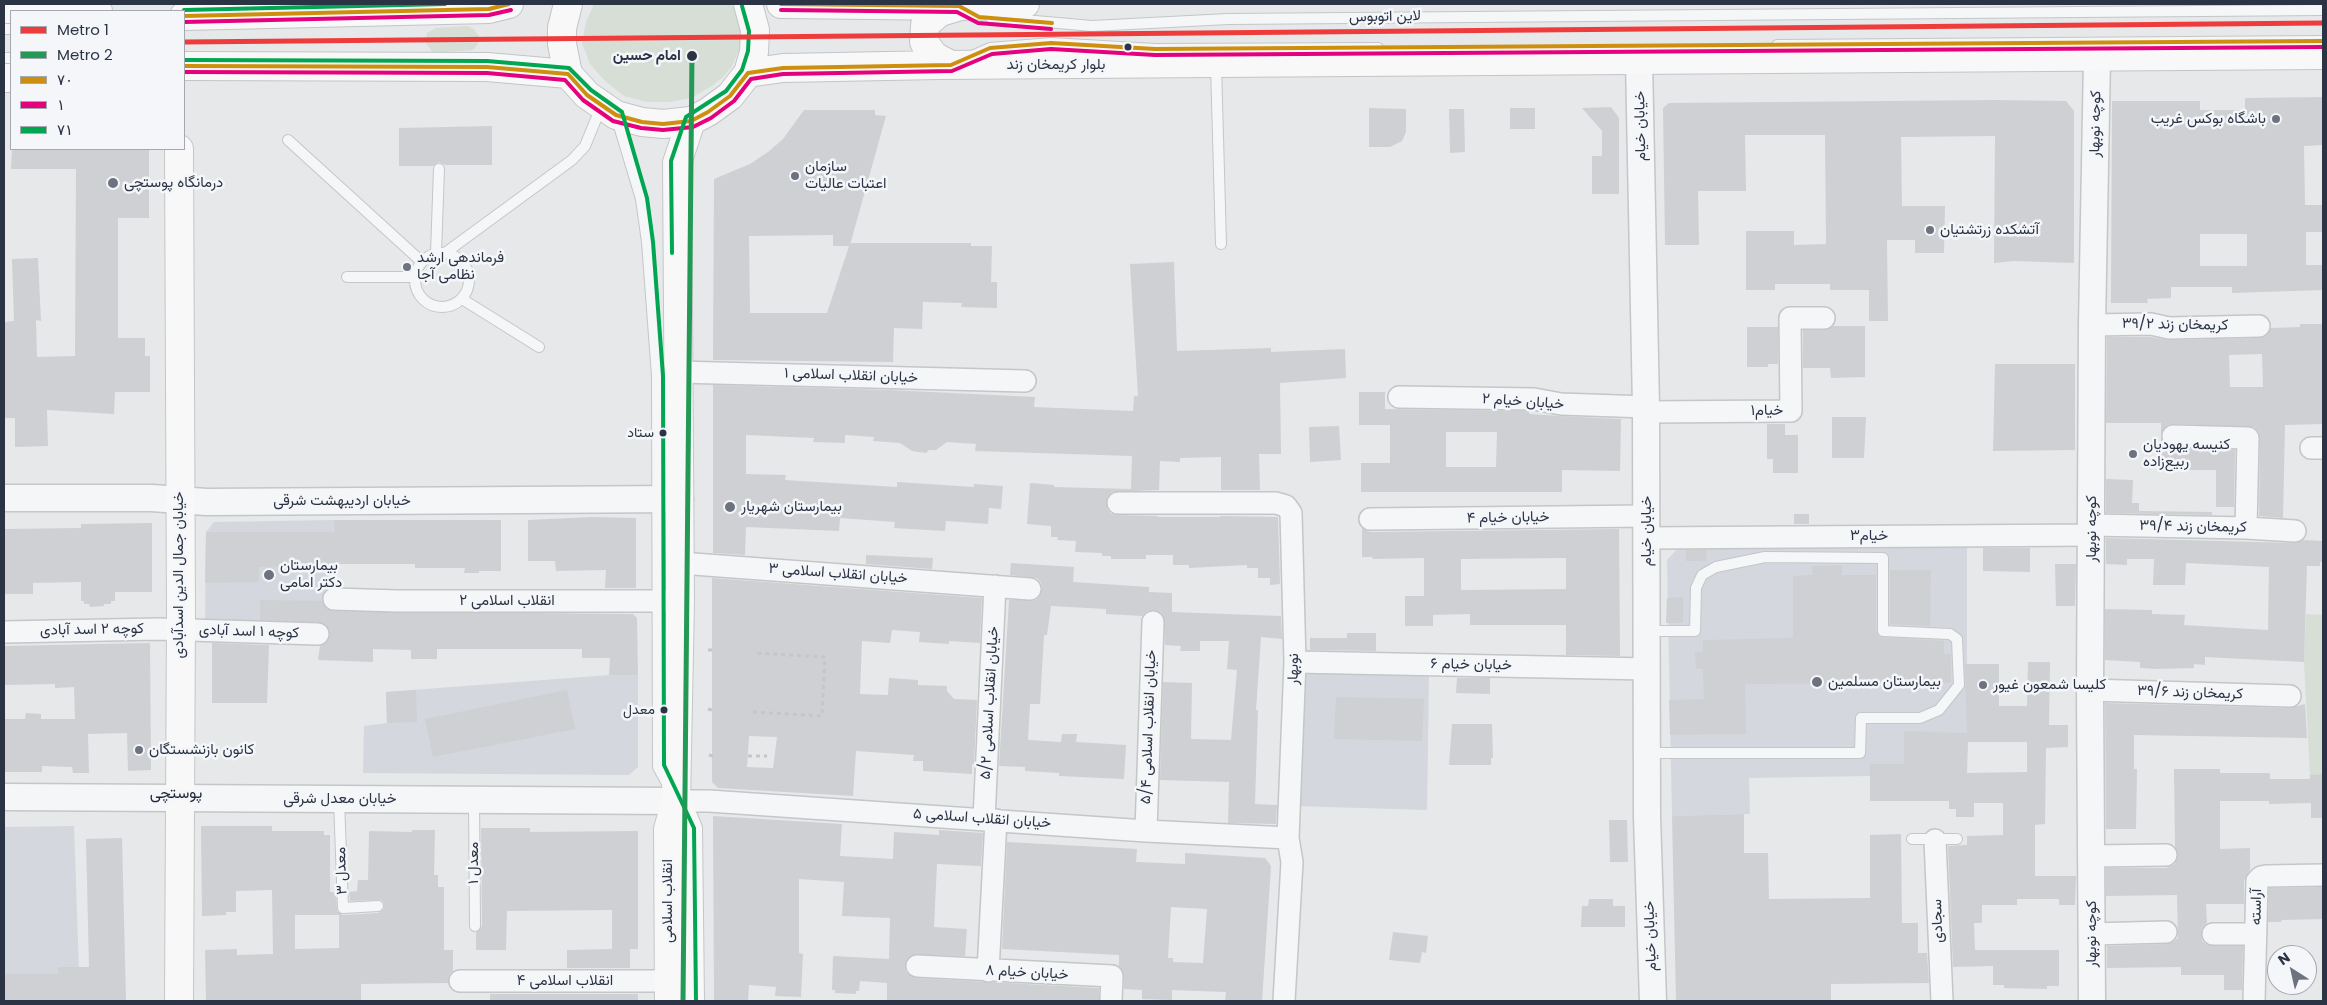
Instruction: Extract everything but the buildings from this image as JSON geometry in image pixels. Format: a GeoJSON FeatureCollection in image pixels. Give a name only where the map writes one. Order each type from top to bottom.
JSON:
{"type":"FeatureCollection","features":[{"type":"Feature","properties":{"kind":"main road"},"geometry":{"type":"LineString","coordinates":[[185,16],[337,9],[489,9],[509,4]]}},
{"type":"Feature","properties":{"kind":"main road"},"geometry":{"type":"LineString","coordinates":[[568,4],[562,28],[562,43],[568,74],[587,95],[608,111],[642,122],[663,124],[691,121],[730,96],[748,73],[754,52],[755,30],[748,4]]}},
{"type":"Feature","properties":{"kind":"main road"},"geometry":{"type":"LineString","coordinates":[[781,4],[1025,4]]}},
{"type":"Feature","properties":{"kind":"main road"},"geometry":{"type":"LineString","coordinates":[[950,66],[934,56],[924,42],[925,25],[940,12],[957,5]]}},
{"type":"Feature","properties":{"kind":"main road"},"geometry":{"type":"LineString","coordinates":[[4,9],[93,10]]}},
{"type":"Feature","properties":{"kind":"main road","name":"بلوار کریمخان زند"},"geometry":{"type":"LineString","coordinates":[[748,73],[783,68],[950,66],[2323,55]]}},
{"type":"Feature","properties":{"kind":"main road"},"geometry":{"type":"LineString","coordinates":[[185,66],[487,67],[568,74]]}},
{"type":"Feature","properties":{"kind":"main road","name":"انقلاب اسلامی"},"geometry":{"type":"LineString","coordinates":[[669,991],[668,829],[676,801],[669,601],[680,563],[669,498],[678,372],[678,163],[691,121]]}},
{"type":"Feature","properties":{"kind":"main road","name":"خیابان جمال الدین اسدآبادی"},"geometry":{"type":"LineString","coordinates":[[179,150],[179,1001]]}},
{"type":"Feature","properties":{"kind":"main road","name":"انقلاب اسلامی"},"geometry":{"type":"LineString","coordinates":[[676,801],[688,829],[690,1001]]}},
{"type":"Feature","properties":{"kind":"street","name":"کوچه نوبهار"},"geometry":{"type":"LineString","coordinates":[[2092,1001],[2090,690],[2092,325],[2097,58]]}},
{"type":"Feature","properties":{"kind":"street","name":"خیابان خیام"},"geometry":{"type":"LineString","coordinates":[[1640,61],[1646,409],[1647,753],[1653,1001]]}},
{"type":"Feature","properties":{"kind":"street","name":"۱خیام"},"geometry":{"type":"LineString","coordinates":[[1646,409],[1791,411],[1790,318],[1824,318]]}},
{"type":"Feature","properties":{"kind":"street","name":"کریمخان زند ۳۹/۲"},"geometry":{"type":"LineString","coordinates":[[2092,325],[2151,324],[2169,328],[2259,326]]}},
{"type":"Feature","properties":{"kind":"street","name":"خیابان انقلاب اسلامی ۱"},"geometry":{"type":"LineString","coordinates":[[678,372],[1025,381]]}},
{"type":"Feature","properties":{"kind":"street","name":"خیابان خیام ۲"},"geometry":{"type":"LineString","coordinates":[[1399,397],[1534,400],[1561,404],[1646,409]]}},
{"type":"Feature","properties":{"kind":"street"},"geometry":{"type":"LineString","coordinates":[[2172,436],[2248,438],[2246,528]]}},
{"type":"Feature","properties":{"kind":"street","name":"خیابان اردیبهشت شرقی"},"geometry":{"type":"LineString","coordinates":[[4,498],[152,498],[206,502],[669,498]]}},
{"type":"Feature","properties":{"kind":"street","name":"نوبهار"},"geometry":{"type":"LineString","coordinates":[[1118,503],[1276,503],[1286,506],[1291,513],[1295,662],[1288,838],[1292,862],[1284,1001]]}},
{"type":"Feature","properties":{"kind":"street","name":"خیابان خیام ۴"},"geometry":{"type":"LineString","coordinates":[[1370,519],[1646,527]]}},
{"type":"Feature","properties":{"kind":"street","name":"خیام۳"},"geometry":{"type":"LineString","coordinates":[[1646,527],[2092,530]]}},
{"type":"Feature","properties":{"kind":"street","name":"کریمخان زند ۳۹/۴"},"geometry":{"type":"LineString","coordinates":[[2092,530],[2246,528],[2295,531]]}},
{"type":"Feature","properties":{"kind":"street","name":"خیابان انقلاب اسلامی ۳"},"geometry":{"type":"LineString","coordinates":[[680,563],[1030,590]]}},
{"type":"Feature","properties":{"kind":"street","name":"خیابان انقلاب اسلامی ۵/۲"},"geometry":{"type":"LineString","coordinates":[[988,971],[995,586]]}},
{"type":"Feature","properties":{"kind":"street","name":"۲ انقلاب اسلامی"},"geometry":{"type":"LineString","coordinates":[[334,599],[397,601],[669,601]]}},
{"type":"Feature","properties":{"kind":"street","name":"خیابان انقلاب اسلامی ۵/۴"},"geometry":{"type":"LineString","coordinates":[[1146,831],[1153,622]]}},
{"type":"Feature","properties":{"kind":"street","name":"کوچه ۲ اسد آبادی"},"geometry":{"type":"LineString","coordinates":[[4,632],[180,630]]}},
{"type":"Feature","properties":{"kind":"street","name":"کوچه ۱ اسد آبادی"},"geometry":{"type":"LineString","coordinates":[[180,630],[318,634]]}},
{"type":"Feature","properties":{"kind":"street","name":"خیابان خیام ۶"},"geometry":{"type":"LineString","coordinates":[[1295,662],[1648,669]]}},
{"type":"Feature","properties":{"kind":"street","name":"کریمخان زند ۳۹/۶"},"geometry":{"type":"LineString","coordinates":[[2090,690],[2290,696]]}},
{"type":"Feature","properties":{"kind":"street","name":"خیابان معدل شرقی"},"geometry":{"type":"LineString","coordinates":[[4,797],[676,801]]}},
{"type":"Feature","properties":{"kind":"street","name":"خیابان انقلاب اسلامی ۵"},"geometry":{"type":"LineString","coordinates":[[676,801],[990,819],[1146,831],[1288,838]]}},
{"type":"Feature","properties":{"kind":"street","name":"سجادی"},"geometry":{"type":"LineString","coordinates":[[1935,840],[1942,1001]]}},
{"type":"Feature","properties":{"kind":"street"},"geometry":{"type":"LineString","coordinates":[[2092,856],[2166,855]]}},
{"type":"Feature","properties":{"kind":"street","name":"آراسته"},"geometry":{"type":"LineString","coordinates":[[2254,1001],[2257,882],[2261,877],[2323,875]]}},
{"type":"Feature","properties":{"kind":"street"},"geometry":{"type":"LineString","coordinates":[[2092,934],[2166,932]]}},
{"type":"Feature","properties":{"kind":"street"},"geometry":{"type":"LineString","coordinates":[[2213,934],[2256,934]]}},
{"type":"Feature","properties":{"kind":"street","name":"خیابان خیام ۸"},"geometry":{"type":"LineString","coordinates":[[917,966],[1112,976],[1111,1001]]}},
{"type":"Feature","properties":{"kind":"street","name":"۴ انقلاب اسلامی"},"geometry":{"type":"LineString","coordinates":[[460,981],[669,991]]}},
{"type":"Feature","properties":{"kind":"lane","name":"لاین اتوبوس"},"geometry":{"type":"LineString","coordinates":[[957,5],[979,17],[1092,26],[1228,19],[2323,10]]}},
{"type":"Feature","properties":{"kind":"lane","name":"لاین اتوبوس"},"geometry":{"type":"LineString","coordinates":[[950,66],[990,48],[1051,43],[1155,49],[2323,41]]}},
{"type":"Feature","properties":{"kind":"lane"},"geometry":{"type":"LineString","coordinates":[[1216,64],[1222,244]]}},
{"type":"Feature","properties":{"kind":"lane"},"geometry":{"type":"LineString","coordinates":[[441,253],[453,255],[466,266],[469,283],[462,298],[447,307],[431,305],[418,294],[415,277],[422,262],[441,253],[572,160],[585,146],[608,111]]}},
{"type":"Feature","properties":{"kind":"lane"},"geometry":{"type":"LineString","coordinates":[[608,111],[641,198],[647,242],[657,376],[669,498],[669,601]]}},
{"type":"Feature","properties":{"kind":"lane"},"geometry":{"type":"LineString","coordinates":[[288,140],[422,262]]}},
{"type":"Feature","properties":{"kind":"lane"},"geometry":{"type":"LineString","coordinates":[[439,169],[441,253]]}},
{"type":"Feature","properties":{"kind":"lane"},"geometry":{"type":"LineString","coordinates":[[347,277],[415,277]]}},
{"type":"Feature","properties":{"kind":"lane"},"geometry":{"type":"LineString","coordinates":[[462,298],[539,347]]}},
{"type":"Feature","properties":{"kind":"lane"},"geometry":{"type":"LineString","coordinates":[[1647,632],[1696,631],[1696,588],[1702,575],[1716,567],[1765,558],[1883,558],[1883,631],[1950,634],[1957,639],[1959,685],[1939,710],[1920,718],[1861,718],[1860,753],[1647,753]]}},
{"type":"Feature","properties":{"kind":"lane","name":"۳ معدل"},"geometry":{"type":"LineString","coordinates":[[339,799],[343,908],[378,906]]}},
{"type":"Feature","properties":{"kind":"lane","name":"۱ معدل"},"geometry":{"type":"LineString","coordinates":[[474,799],[475,926]]}},
{"type":"Feature","properties":{"kind":"lane"},"geometry":{"type":"LineString","coordinates":[[1912,839],[1957,839]]}},
{"type":"Feature","properties":{"kind":"path"},"geometry":{"type":"LineString","coordinates":[[753,712],[822,716],[825,657],[754,653]]}},
{"type":"Feature","properties":{"kind":"path"},"geometry":{"type":"LineString","coordinates":[[748,756],[767,756]]}},
{"type":"Feature","properties":{"kind":"shaded area"},"geometry":{"type":"Polygon","coordinates":[[[594,4],[730,4],[734,8],[742,30],[739,50],[732,66],[722,78],[691,98],[670,102],[647,102],[624,96],[605,81],[590,64],[582,43],[586,22],[594,4]]]}},
{"type":"Feature","properties":{"kind":"shaded area"},"geometry":{"type":"Polygon","coordinates":[[[467,26],[474,29],[479,36],[478,44],[473,50],[433,53],[426,43],[427,33],[436,28],[467,26]]]}},
{"type":"Feature","properties":{"kind":"shaded area","name":"بیمارستان دکتر امامی"},"geometry":{"type":"Polygon","coordinates":[[[334,520],[331,628],[205,625],[206,532],[214,522],[334,520]]]}},
{"type":"Feature","properties":{"kind":"shaded area","name":"بیمارستان مسلمین"},"geometry":{"type":"Polygon","coordinates":[[[1967,543],[1967,765],[1870,776],[1749,778],[1750,814],[1672,816],[1667,560],[1681,545],[1967,543]]]}},
{"type":"Feature","properties":{"kind":"shaded area"},"geometry":{"type":"Polygon","coordinates":[[[2306,614],[2323,615],[2323,774],[2310,775],[2304,662],[2306,614]]]}},
{"type":"Feature","properties":{"kind":"shaded area"},"geometry":{"type":"Polygon","coordinates":[[[1308,671],[1429,674],[1427,810],[1296,806],[1303,675],[1308,671]]]}},
{"type":"Feature","properties":{"kind":"shaded area"},"geometry":{"type":"Polygon","coordinates":[[[609,675],[638,675],[638,767],[629,775],[363,773],[364,726],[387,723],[386,692],[609,675]]]}},
{"type":"Feature","properties":{"kind":"shaded area"},"geometry":{"type":"Polygon","coordinates":[[[74,826],[80,1001],[4,1001],[4,827],[74,826]]]}},
{"type":"Feature","properties":{"kind":"metro line","name":"1"},"geometry":{"type":"LineString","coordinates":[[185,42],[2323,23]]}},
{"type":"Feature","properties":{"kind":"metro line","name":"2"},"geometry":{"type":"LineString","coordinates":[[683,1001],[692,52]]}},
{"type":"Feature","properties":{"kind":"transit line","name":"۷۱"},"geometry":{"type":"LineString","coordinates":[[184,10],[445,4]]}},
{"type":"Feature","properties":{"kind":"transit line","name":"۷۰"},"geometry":{"type":"LineString","coordinates":[[185,16],[489,9],[509,4]]}},
{"type":"Feature","properties":{"kind":"transit line","name":"۷۰"},"geometry":{"type":"LineString","coordinates":[[781,4],[959,6],[979,17],[1052,23]]}},
{"type":"Feature","properties":{"kind":"transit line","name":"۷۱"},"geometry":{"type":"LineString","coordinates":[[672,253],[671,161],[686,117],[726,91],[742,70],[748,51],[749,31],[742,6]]}},
{"type":"Feature","properties":{"kind":"transit line","name":"۱"},"geometry":{"type":"LineString","coordinates":[[185,22],[489,15],[511,10]]}},
{"type":"Feature","properties":{"kind":"transit line","name":"۱"},"geometry":{"type":"LineString","coordinates":[[781,10],[957,12],[978,23],[1051,29]]}},
{"type":"Feature","properties":{"kind":"transit line","name":"۷۰"},"geometry":{"type":"LineString","coordinates":[[185,66],[487,67],[568,74],[587,95],[616,115],[642,122],[663,124],[691,121],[708,112],[730,96],[748,73],[783,68],[951,65],[990,48],[1051,43],[1155,49],[2323,41]]}},
{"type":"Feature","properties":{"kind":"transit line","name":"۱"},"geometry":{"type":"LineString","coordinates":[[185,72],[487,73],[565,80],[583,100],[613,121],[641,128],[663,130],[693,127],[711,118],[734,101],[751,79],[783,74],[952,71],[992,54],[1051,49],[1155,55],[2323,47]]}},
{"type":"Feature","properties":{"kind":"transit line","name":"۷۱"},"geometry":{"type":"LineString","coordinates":[[185,60],[487,61],[569,68],[591,90],[622,112],[647,198],[653,242],[663,376],[664,765],[694,828],[696,1001]]}},
{"type":"Feature","properties":{"kind":"place","name":"امام حسین"},"geometry":{"type":"Point","coordinates":[692,56]}},
{"type":"Feature","properties":{"kind":"place","name":"باشگاه بوکس غریب"},"geometry":{"type":"Point","coordinates":[2276,119]}},
{"type":"Feature","properties":{"kind":"place","name":"سازمان اعتبات عالیات"},"geometry":{"type":"Point","coordinates":[795,176]}},
{"type":"Feature","properties":{"kind":"place","name":"درمانگاه پوستچی"},"geometry":{"type":"Point","coordinates":[113,183]}},
{"type":"Feature","properties":{"kind":"place","name":"آتشکده زرتشتیان"},"geometry":{"type":"Point","coordinates":[1930,230]}},
{"type":"Feature","properties":{"kind":"place","name":"فرماندهی ارشد نظامی آجا"},"geometry":{"type":"Point","coordinates":[407,267]}},
{"type":"Feature","properties":{"kind":"place","name":"ستاد"},"geometry":{"type":"Point","coordinates":[663,433]}},
{"type":"Feature","properties":{"kind":"place","name":"کنیسه یهودیان ربیع‌زاده"},"geometry":{"type":"Point","coordinates":[2133,454]}},
{"type":"Feature","properties":{"kind":"place","name":"بیمارستان شهریار"},"geometry":{"type":"Point","coordinates":[730,507]}},
{"type":"Feature","properties":{"kind":"place","name":"بیمارستان دکتر امامی"},"geometry":{"type":"Point","coordinates":[269,575]}},
{"type":"Feature","properties":{"kind":"place","name":"بیمارستان مسلمین"},"geometry":{"type":"Point","coordinates":[1817,682]}},
{"type":"Feature","properties":{"kind":"place","name":"کلیسا شمعون غیور"},"geometry":{"type":"Point","coordinates":[1983,685]}},
{"type":"Feature","properties":{"kind":"place","name":"معدل"},"geometry":{"type":"Point","coordinates":[664,710]}},
{"type":"Feature","properties":{"kind":"place","name":"کانون بازنشستگان"},"geometry":{"type":"Point","coordinates":[139,750]}},
{"type":"Feature","properties":{"kind":"district","name":"پوستچی"},"geometry":{"type":"Point","coordinates":[176,794]}}]}
